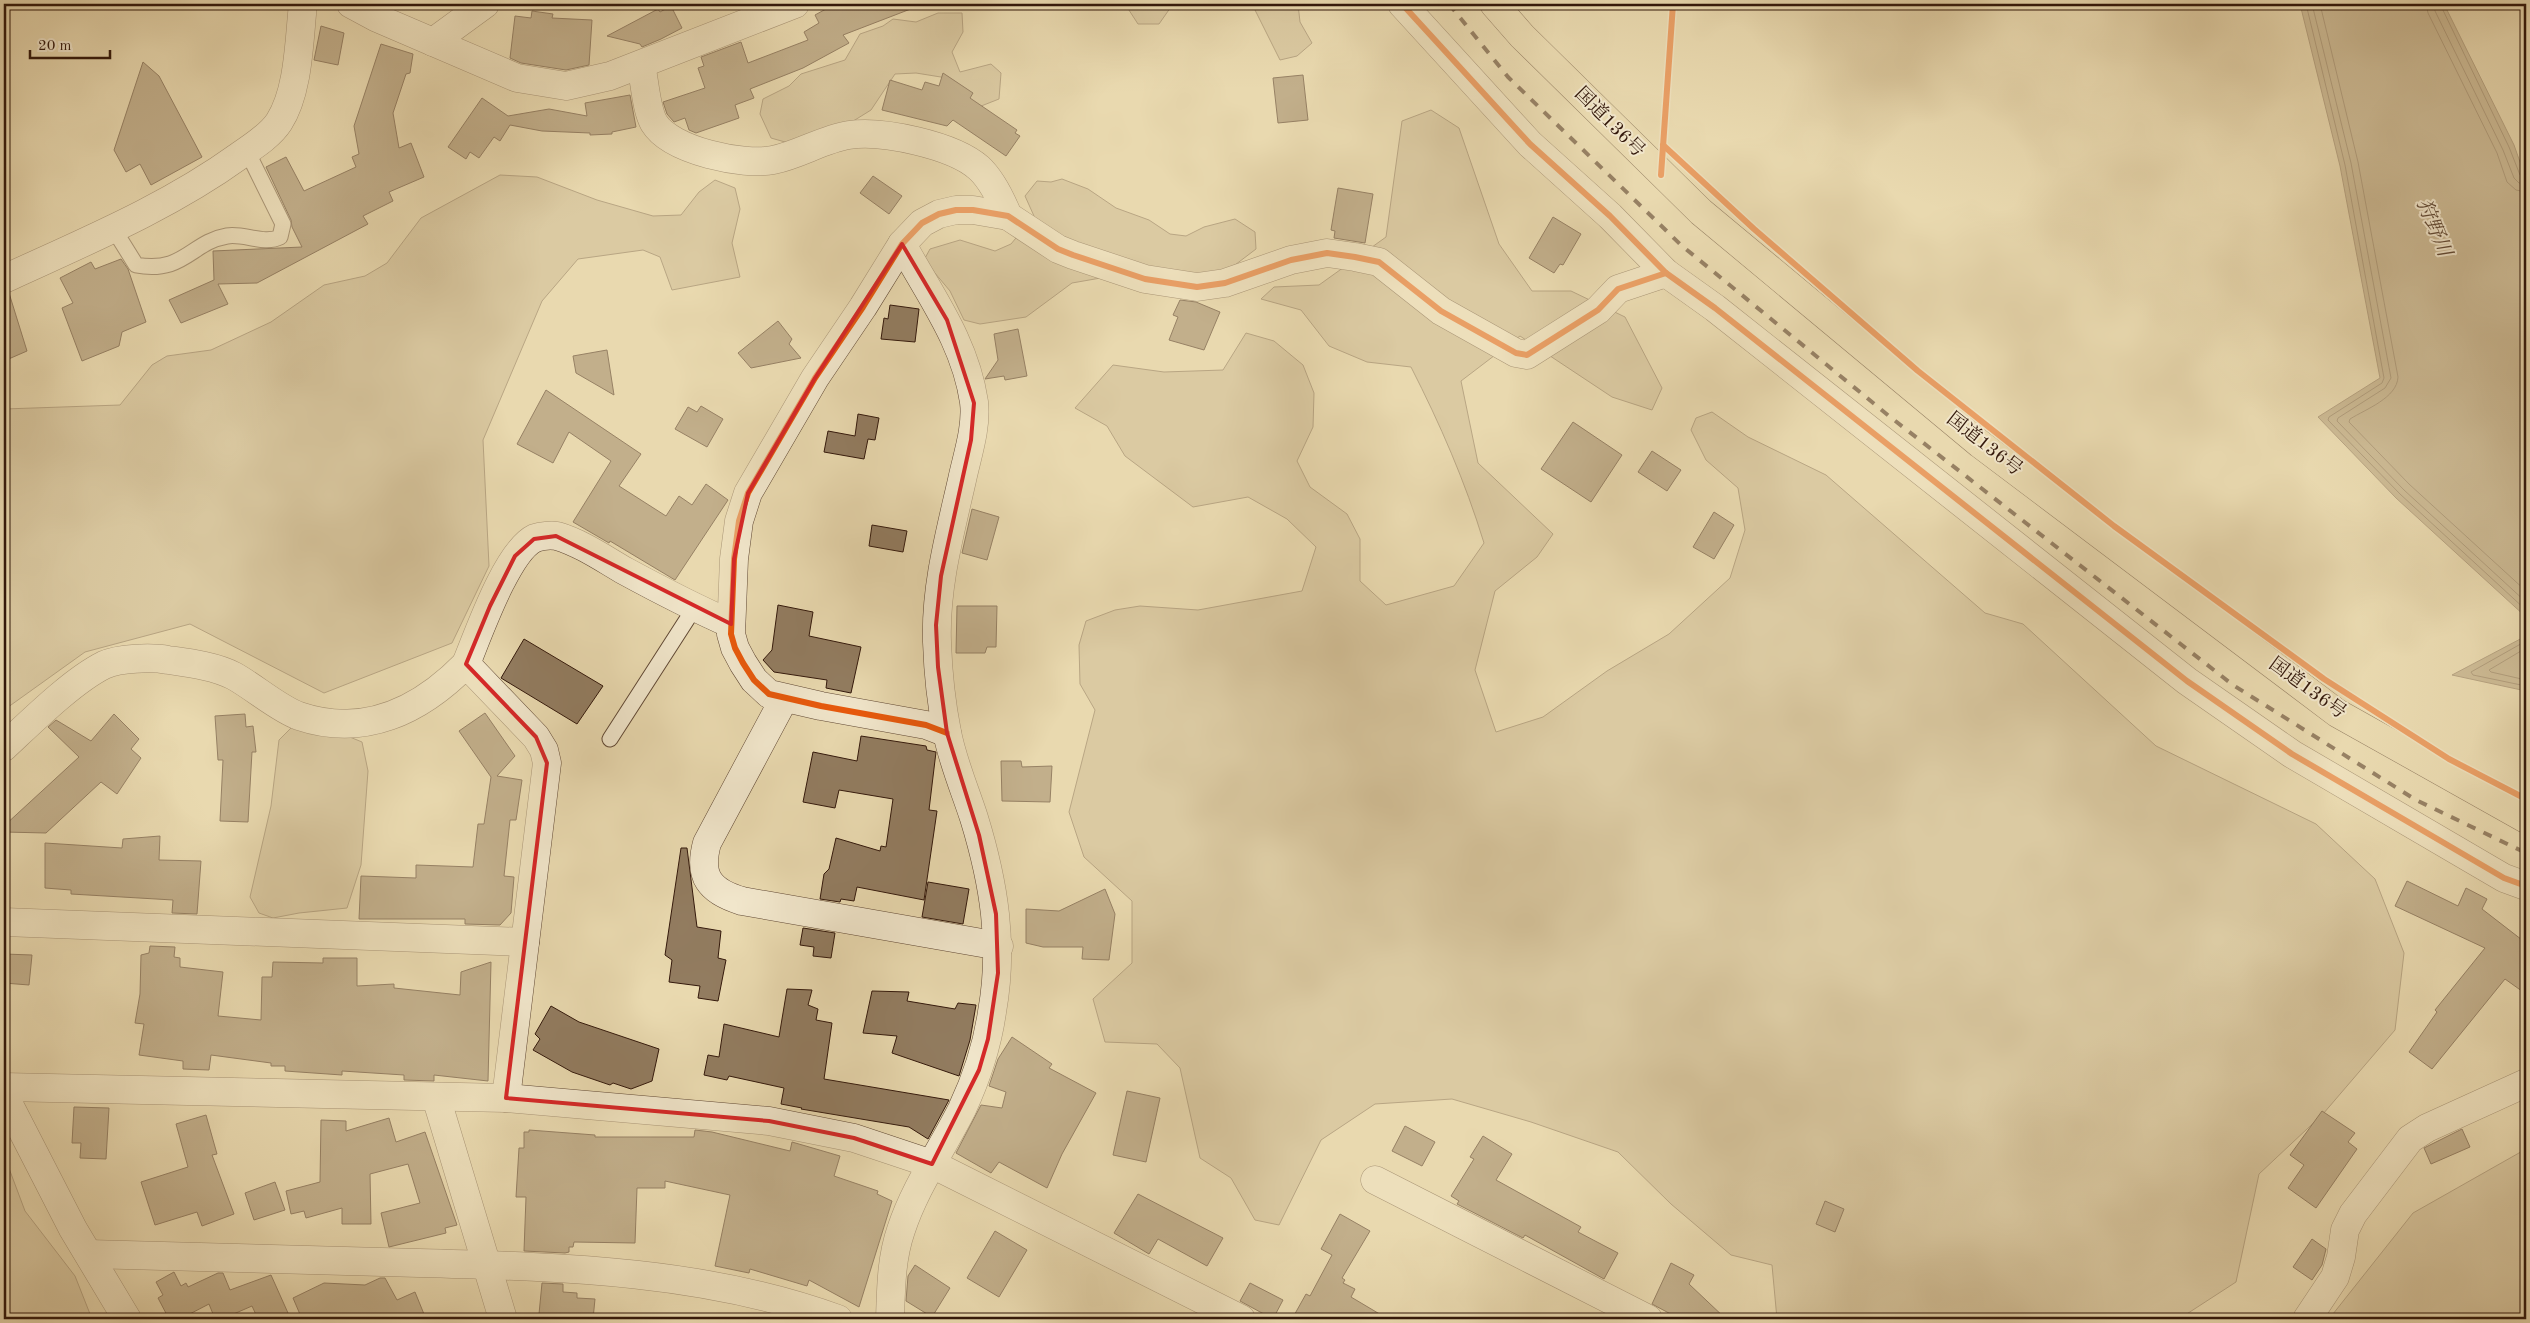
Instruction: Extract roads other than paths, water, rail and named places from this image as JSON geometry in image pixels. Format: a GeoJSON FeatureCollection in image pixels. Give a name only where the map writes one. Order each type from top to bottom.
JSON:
{"type":"FeatureCollection","features":[{"type":"Feature","properties":{"kind":"highway","name":"国道136号"},"geometry":{"type":"LineString","coordinates":[[1494,4],[1522,36],[1701,212],[1980,444],[2337,713],[2526,819]]}},
{"type":"Feature","properties":{"kind":"street"},"geometry":{"type":"LineString","coordinates":[[4,279],[153,209],[217,172],[247,151],[279,122],[292,94],[303,4]]}},
{"type":"Feature","properties":{"kind":"street"},"geometry":{"type":"LineString","coordinates":[[351,4],[377,18],[517,78],[543,84],[566,86],[588,82],[641,65],[795,4]]}},
{"type":"Feature","properties":{"kind":"street"},"geometry":{"type":"LineString","coordinates":[[433,42],[485,4]]}},
{"type":"Feature","properties":{"kind":"street"},"geometry":{"type":"LineString","coordinates":[[1402,4],[1530,144],[1610,216],[1666,273],[1715,308],[2187,681],[2292,754],[2504,878],[2526,886]]}},
{"type":"Feature","properties":{"kind":"street"},"geometry":{"type":"LineString","coordinates":[[641,65],[654,123],[666,136],[692,148],[719,156],[758,162],[796,154],[848,135],[866,134],[919,142],[964,158],[979,168],[989,179],[1008,216]]}},
{"type":"Feature","properties":{"kind":"street"},"geometry":{"type":"LineString","coordinates":[[947,732],[926,725],[784,699],[769,694],[754,680],[735,648],[731,624],[734,559],[739,521],[748,492],[815,378],[863,307],[902,244],[922,223],[938,214],[956,210],[973,210],[1008,216],[1058,249],[1145,279],[1197,287],[1225,283],[1291,260],[1327,253],[1379,262],[1441,311],[1516,353],[1527,355],[1598,310],[1618,289],[1666,273]]}},
{"type":"Feature","properties":{"kind":"street"},"geometry":{"type":"LineString","coordinates":[[890,1319],[893,1261],[900,1231],[914,1196],[961,1110],[979,1070],[993,1009],[999,946],[996,914],[979,835],[947,732],[938,667],[936,625],[941,576],[971,440],[974,402],[960,352],[947,320],[902,244]]}},
{"type":"Feature","properties":{"kind":"street"},"geometry":{"type":"LineString","coordinates":[[4,746],[68,690],[105,665],[155,658],[232,675],[298,716],[343,726],[379,721],[412,707],[450,681],[466,664],[490,606],[516,556],[534,539],[545,536],[556,536],[579,545],[695,607],[731,624]]}},
{"type":"Feature","properties":{"kind":"street"},"geometry":{"type":"LineString","coordinates":[[466,664],[536,737],[544,750],[547,763],[506,1098]]}},
{"type":"Feature","properties":{"kind":"street"},"geometry":{"type":"LineString","coordinates":[[784,699],[707,843],[703,859],[705,875],[712,886],[730,897],[742,901],[999,946]]}},
{"type":"Feature","properties":{"kind":"street"},"geometry":{"type":"LineString","coordinates":[[4,922],[525,942]]}},
{"type":"Feature","properties":{"kind":"street"},"geometry":{"type":"LineString","coordinates":[[2307,1319],[2335,1277],[2341,1257],[2345,1230],[2353,1214],[2410,1139],[2427,1128],[2526,1083]]}},
{"type":"Feature","properties":{"kind":"street"},"geometry":{"type":"LineString","coordinates":[[4,1087],[506,1098],[769,1121],[854,1138],[932,1164],[1241,1319]]}},
{"type":"Feature","properties":{"kind":"street"},"geometry":{"type":"LineString","coordinates":[[4,1095],[73,1229],[127,1319]]}},
{"type":"Feature","properties":{"kind":"street"},"geometry":{"type":"LineString","coordinates":[[436,1097],[504,1319]]}},
{"type":"Feature","properties":{"kind":"street"},"geometry":{"type":"LineString","coordinates":[[1375,1180],[1648,1319]]}},
{"type":"Feature","properties":{"kind":"street"},"geometry":{"type":"LineString","coordinates":[[89,1254],[546,1266],[671,1279],[725,1287],[797,1304],[838,1319]]}},
{"type":"Feature","properties":{"kind":"lane"},"geometry":{"type":"LineString","coordinates":[[113,228],[136,265],[144,266],[179,262],[212,241],[226,236],[269,240],[280,237],[283,224],[247,151]]}},
{"type":"Feature","properties":{"kind":"lane"},"geometry":{"type":"LineString","coordinates":[[610,739],[695,607]]}},
{"type":"Feature","properties":{"kind":"water","name":"狩野川"},"geometry":{"type":"Polygon","coordinates":[[[2300,4],[2444,4],[2514,145],[2526,179],[2526,617],[2396,498],[2318,417],[2380,378],[2340,166],[2300,4]]]}},
{"type":"Feature","properties":{"kind":"water"},"geometry":{"type":"Polygon","coordinates":[[[2526,636],[2526,691],[2452,675],[2526,636]]]}},
{"type":"Feature","properties":{"kind":"railway"},"geometry":{"type":"LineString","coordinates":[[1449,4],[1508,77],[1681,245],[1889,416],[2233,685],[2416,800],[2526,853]]}}]}
